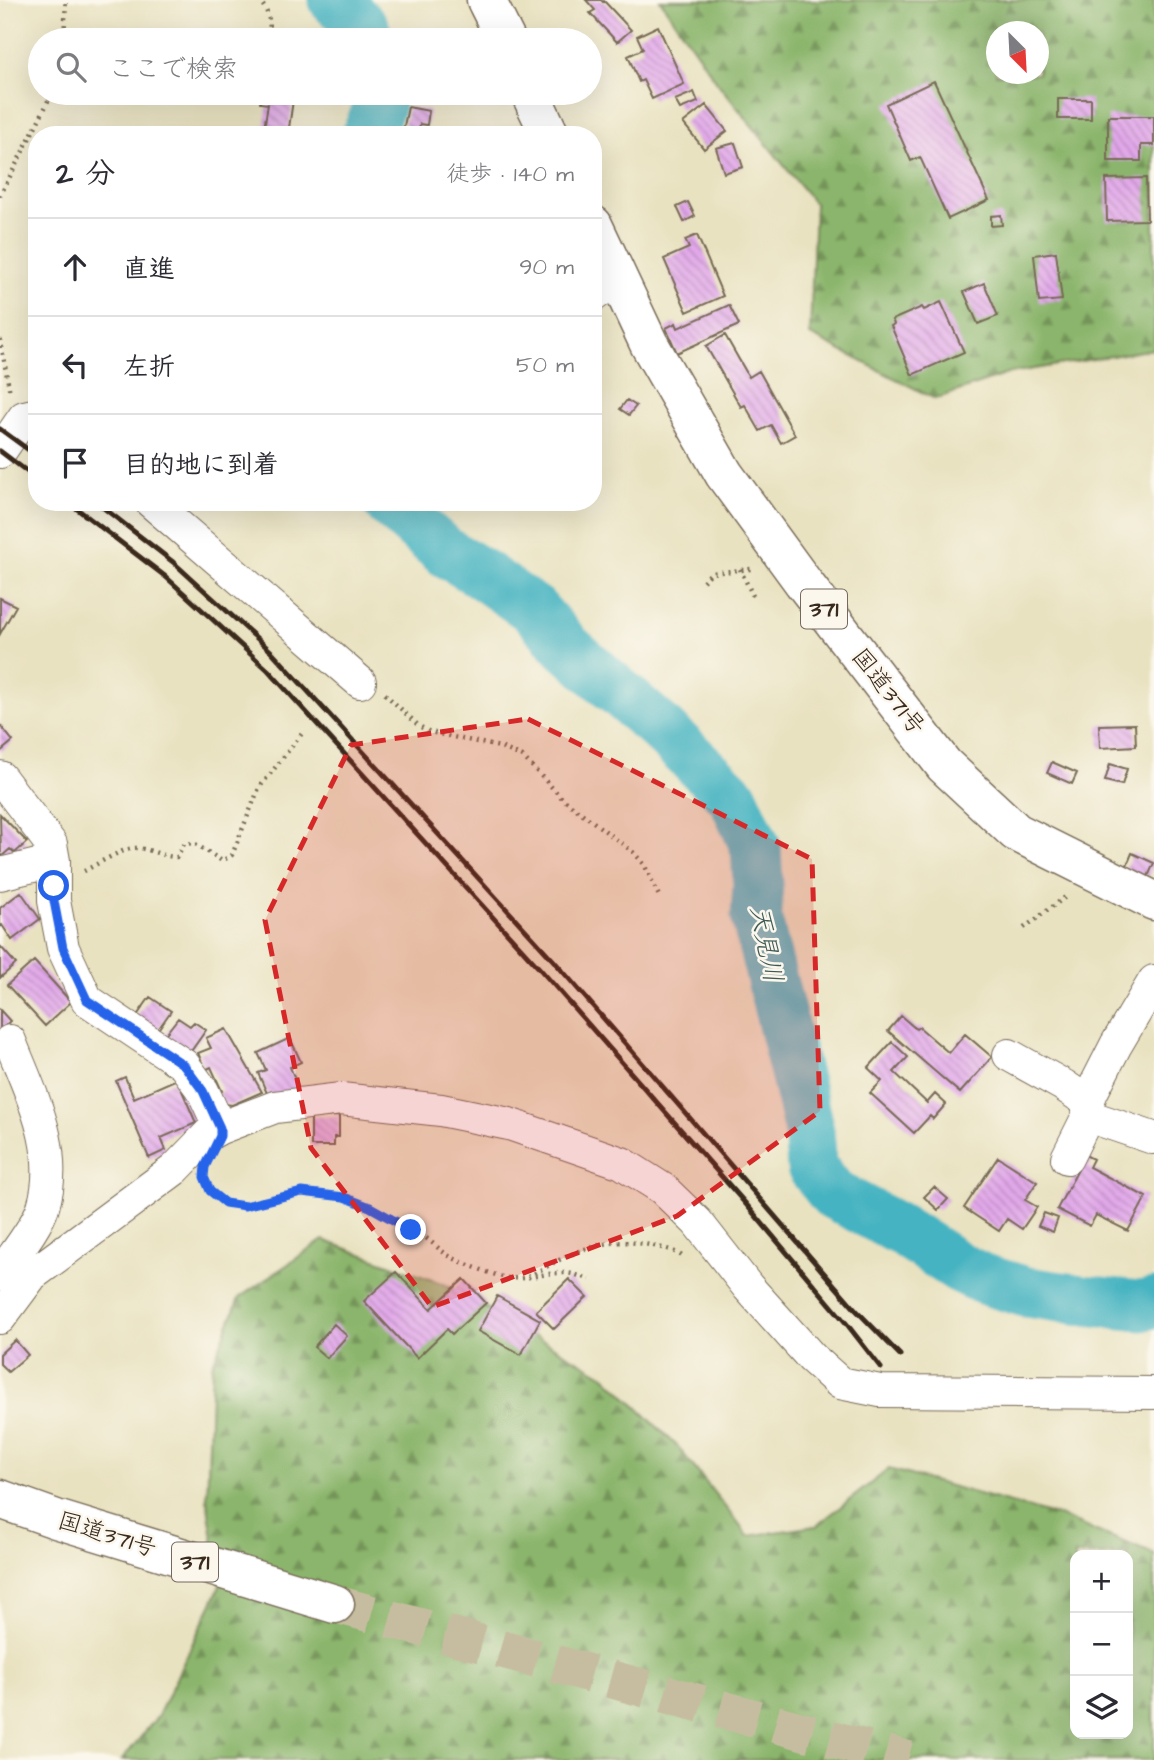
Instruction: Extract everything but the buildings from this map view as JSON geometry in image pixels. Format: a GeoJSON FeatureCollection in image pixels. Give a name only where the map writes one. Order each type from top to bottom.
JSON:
{"type":"FeatureCollection","features":[{"type":"Feature","properties":{"kind":"highway"},"geometry":{"type":"LineString","coordinates":[[486,0],[500,28]]}},
{"type":"Feature","properties":{"kind":"highway"},"geometry":{"type":"LineString","coordinates":[[536,105],[546,126]]}},
{"type":"Feature","properties":{"kind":"highway","name":"国道371号"},"geometry":{"type":"LineString","coordinates":[[602,268],[606,287],[649,345],[724,474],[944,765],[1016,832],[1154,901]]}},
{"type":"Feature","properties":{"kind":"highway","name":"国道371号"},"geometry":{"type":"LineString","coordinates":[[0,1499],[56,1520],[335,1604]]}},
{"type":"Feature","properties":{"kind":"street"},"geometry":{"type":"LineString","coordinates":[[0,452],[24,417],[28,416]]}},
{"type":"Feature","properties":{"kind":"street"},"geometry":{"type":"LineString","coordinates":[[163,511],[371,687]]}},
{"type":"Feature","properties":{"kind":"street"},"geometry":{"type":"LineString","coordinates":[[0,778],[51,844],[54,901],[63,948],[87,1000],[184,1065],[203,1091],[220,1128]]}},
{"type":"Feature","properties":{"kind":"street"},"geometry":{"type":"LineString","coordinates":[[0,874],[54,873]]}},
{"type":"Feature","properties":{"kind":"street"},"geometry":{"type":"LineString","coordinates":[[1067,1158],[1116,1045],[1154,981]]}},
{"type":"Feature","properties":{"kind":"street"},"geometry":{"type":"LineString","coordinates":[[0,1275],[43,1208],[50,1167],[46,1137],[10,1041]]}},
{"type":"Feature","properties":{"kind":"street"},"geometry":{"type":"LineString","coordinates":[[1009,1055],[1063,1085],[1088,1109],[1153,1138]]}},
{"type":"Feature","properties":{"kind":"street"},"geometry":{"type":"LineString","coordinates":[[0,1318],[32,1275],[175,1169],[209,1134],[275,1107],[341,1099],[441,1110],[509,1124],[622,1163],[663,1189],[697,1222],[748,1287],[812,1357],[840,1383],[880,1391],[1154,1392]]}},
{"type":"Feature","properties":{"kind":"path"},"geometry":{"type":"LineString","coordinates":[[65,28],[66,0]]}},
{"type":"Feature","properties":{"kind":"path"},"geometry":{"type":"LineString","coordinates":[[258,0],[264,5],[271,28]]}},
{"type":"Feature","properties":{"kind":"path"},"geometry":{"type":"LineString","coordinates":[[36,126],[46,105]]}},
{"type":"Feature","properties":{"kind":"path"},"geometry":{"type":"LineString","coordinates":[[0,196],[28,141]]}},
{"type":"Feature","properties":{"kind":"path"},"geometry":{"type":"LineString","coordinates":[[0,339],[10,397]]}},
{"type":"Feature","properties":{"kind":"path"},"geometry":{"type":"LineString","coordinates":[[704,581],[711,573],[768,569],[790,564]]}},
{"type":"Feature","properties":{"kind":"path"},"geometry":{"type":"LineString","coordinates":[[740,569],[754,598]]}},
{"type":"Feature","properties":{"kind":"path"},"geometry":{"type":"LineString","coordinates":[[371,687],[430,732],[500,747],[523,757],[572,807],[633,852],[644,864],[659,896]]}},
{"type":"Feature","properties":{"kind":"path"},"geometry":{"type":"LineString","coordinates":[[54,873],[135,848],[177,858],[184,844],[194,843],[222,861],[232,855],[259,788],[304,731]]}},
{"type":"Feature","properties":{"kind":"path"},"geometry":{"type":"LineString","coordinates":[[1024,928],[1073,892]]}},
{"type":"Feature","properties":{"kind":"path"},"geometry":{"type":"LineString","coordinates":[[220,1128],[220,1136],[205,1167],[204,1177],[210,1191],[225,1203],[245,1206],[302,1192],[344,1197],[370,1207],[421,1235],[452,1257],[498,1276],[524,1279],[564,1273],[590,1279]]}},
{"type":"Feature","properties":{"kind":"path"},"geometry":{"type":"LineString","coordinates":[[524,1279],[556,1261],[608,1242],[625,1240],[677,1252],[688,1260]]}},
{"type":"Feature","properties":{"kind":"highlighted area"},"geometry":{"type":"Polygon","coordinates":[[[528,719],[812,859],[820,1111],[677,1216],[432,1307],[311,1148],[265,920],[351,745],[528,719]]]}},
{"type":"Feature","properties":{"kind":"green space"},"geometry":{"type":"Polygon","coordinates":[[[660,0],[1154,0],[1154,349],[1010,373],[935,399],[810,335],[815,204],[719,85],[660,0]]]}},
{"type":"Feature","properties":{"kind":"green space"},"geometry":{"type":"Polygon","coordinates":[[[323,1240],[446,1285],[605,1376],[678,1447],[748,1536],[816,1526],[889,1469],[1061,1517],[1154,1554],[1154,1760],[122,1760],[158,1716],[220,1586],[207,1498],[212,1366],[239,1298],[323,1240]]]}},
{"type":"Feature","properties":{"kind":"waterway","name":"天見川"},"geometry":{"type":"LineString","coordinates":[[334,0],[363,28]]}},
{"type":"Feature","properties":{"kind":"waterway","name":"天見川"},"geometry":{"type":"LineString","coordinates":[[371,126],[380,105]]}},
{"type":"Feature","properties":{"kind":"waterway","name":"天見川"},"geometry":{"type":"LineString","coordinates":[[398,511],[444,551],[534,610],[567,647],[658,726],[733,797],[756,848],[756,916],[809,1131],[812,1167],[833,1194],[983,1279],[1026,1292],[1082,1300],[1141,1306],[1154,1303]]}},
{"type":"Feature","properties":{"kind":"tunnel"},"geometry":{"type":"LineString","coordinates":[[335,1604],[908,1760]]}},
{"type":"Feature","properties":{"kind":"railway"},"geometry":{"type":"LineString","coordinates":[[0,429],[28,449]]}},
{"type":"Feature","properties":{"kind":"railway"},"geometry":{"type":"LineString","coordinates":[[0,451],[28,472]]}},
{"type":"Feature","properties":{"kind":"railway"},"geometry":{"type":"LineString","coordinates":[[80,511],[166,577],[268,670],[539,968],[745,1203],[881,1368]]}},
{"type":"Feature","properties":{"kind":"railway"},"geometry":{"type":"LineString","coordinates":[[108,511],[173,562],[273,653],[553,960],[856,1310],[900,1355]]}},
{"type":"Feature","properties":{"kind":"route"},"geometry":{"type":"LineString","coordinates":[[54,886],[54,901],[63,948],[87,1000],[184,1065],[203,1091],[220,1128],[220,1136],[205,1167],[204,1177],[210,1191],[229,1205],[245,1206],[302,1192],[344,1197],[370,1207],[411,1230]]}}]}
